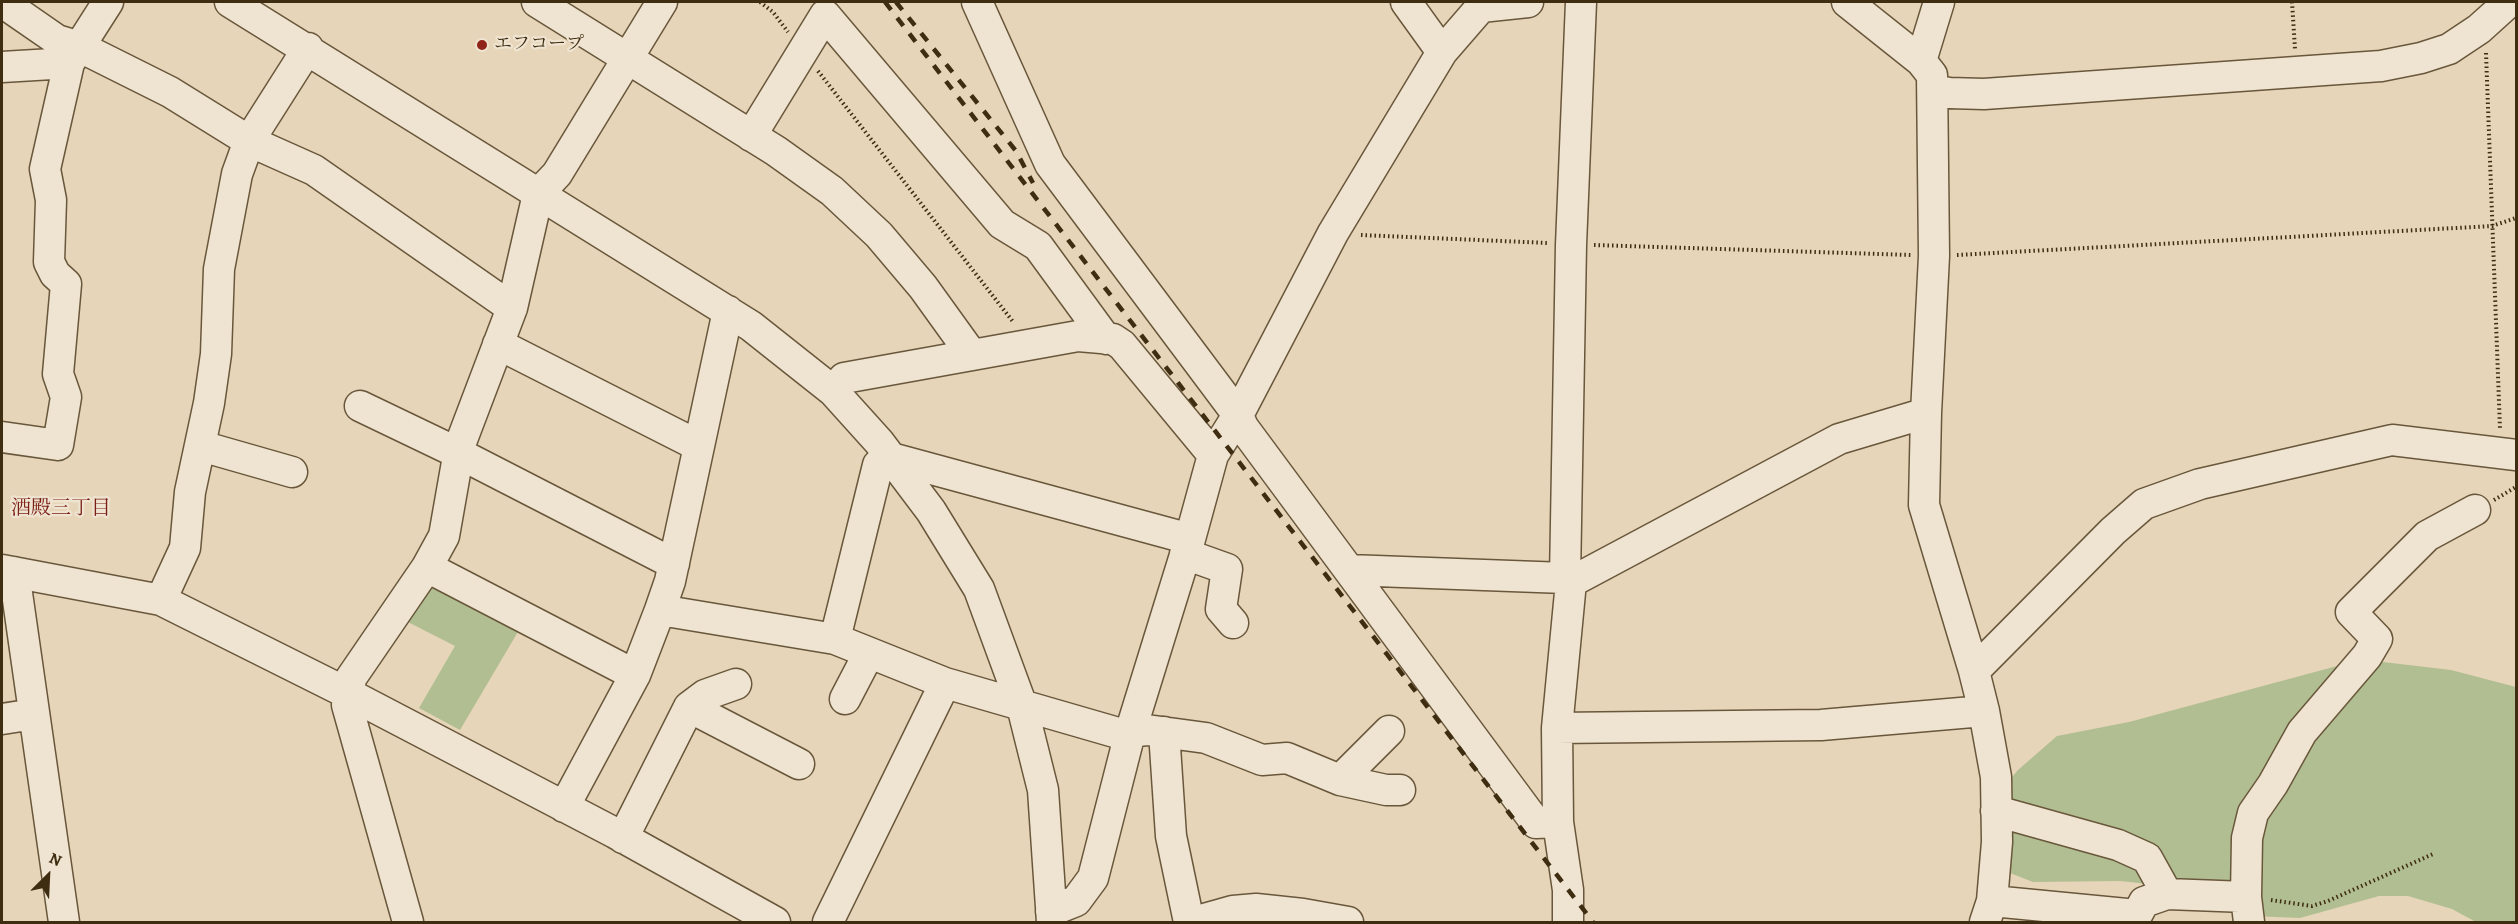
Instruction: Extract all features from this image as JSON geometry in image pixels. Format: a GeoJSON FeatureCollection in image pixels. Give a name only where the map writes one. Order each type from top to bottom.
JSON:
{"type":"FeatureCollection","features":[{"type":"Feature","properties":{"kind":"street"},"geometry":{"type":"LineString","coordinates":[[2,2],[57,40],[74,55],[170,92],[249,141],[314,170],[512,308]]}},
{"type":"Feature","properties":{"kind":"street"},"geometry":{"type":"LineString","coordinates":[[2,437],[58,445],[66,397],[58,374],[66,284],[55,274],[49,262],[51,200],[45,169],[74,55],[108,2]]}},
{"type":"Feature","properties":{"kind":"street"},"geometry":{"type":"LineString","coordinates":[[230,2],[308,48],[728,311],[751,326],[833,391],[891,458],[931,511],[979,589],[1022,706],[1043,790],[1051,917],[1076,901],[1093,878],[1130,733],[1188,546],[1213,455],[1238,415],[1333,233],[1442,52],[1481,4],[1528,2]]}},
{"type":"Feature","properties":{"kind":"street"},"geometry":{"type":"LineString","coordinates":[[537,2],[752,136],[832,191],[879,235],[923,287],[972,355]]}},
{"type":"Feature","properties":{"kind":"street"},"geometry":{"type":"LineString","coordinates":[[408,922],[347,705],[351,678],[427,567],[444,536],[458,453],[512,308],[538,194],[557,174],[662,2]]}},
{"type":"Feature","properties":{"kind":"street"},"geometry":{"type":"LineString","coordinates":[[977,2],[1050,164],[1238,415],[1243,428],[1536,823],[1558,822]]}},
{"type":"Feature","properties":{"kind":"street"},"geometry":{"type":"LineString","coordinates":[[1406,2],[1442,52]]}},
{"type":"Feature","properties":{"kind":"street"},"geometry":{"type":"LineString","coordinates":[[1573,917],[1558,822],[1557,728],[1568,580],[1571,244],[1581,2]]}},
{"type":"Feature","properties":{"kind":"street"},"geometry":{"type":"LineString","coordinates":[[1847,2],[1921,62],[1932,75],[1934,256],[1924,505],[1974,670],[1996,777],[1997,842],[1988,912],[2137,915],[2144,902],[2167,894],[2248,910],[2247,838],[2253,813],[2273,784],[2302,732],[2367,656],[2377,639],[2351,612],[2427,536],[2475,510]]}},
{"type":"Feature","properties":{"kind":"street"},"geometry":{"type":"LineString","coordinates":[[1921,62],[1939,2]]}},
{"type":"Feature","properties":{"kind":"street"},"geometry":{"type":"LineString","coordinates":[[1933,90],[1984,94],[2381,66],[2421,58],[2449,49],[2479,29],[2509,2]]}},
{"type":"Feature","properties":{"kind":"street"},"geometry":{"type":"LineString","coordinates":[[752,136],[825,15],[1002,224],[1038,246],[1106,339]]}},
{"type":"Feature","properties":{"kind":"street"},"geometry":{"type":"LineString","coordinates":[[161,600],[185,548],[190,492],[201,446],[216,354],[219,269],[237,174],[249,141],[308,48]]}},
{"type":"Feature","properties":{"kind":"street"},"geometry":{"type":"LineString","coordinates":[[2,67],[74,55]]}},
{"type":"Feature","properties":{"kind":"street"},"geometry":{"type":"LineString","coordinates":[[564,807],[635,675],[660,610],[674,564],[728,311]]}},
{"type":"Feature","properties":{"kind":"street"},"geometry":{"type":"LineString","coordinates":[[833,391],[844,378],[1078,336],[1113,339],[1122,345],[1213,455]]}},
{"type":"Feature","properties":{"kind":"street"},"geometry":{"type":"LineString","coordinates":[[498,344],[699,446]]}},
{"type":"Feature","properties":{"kind":"street"},"geometry":{"type":"LineString","coordinates":[[360,406],[458,453],[674,564]]}},
{"type":"Feature","properties":{"kind":"street"},"geometry":{"type":"LineString","coordinates":[[1348,570],[1568,580],[1839,439],[1926,413]]}},
{"type":"Feature","properties":{"kind":"street"},"geometry":{"type":"LineString","coordinates":[[1974,670],[2112,531],[2144,504],[2200,484],[2392,440],[2509,454]]}},
{"type":"Feature","properties":{"kind":"street"},"geometry":{"type":"LineString","coordinates":[[201,446],[292,472]]}},
{"type":"Feature","properties":{"kind":"street"},"geometry":{"type":"LineString","coordinates":[[835,639],[878,465],[891,458],[1188,546],[1227,569],[1221,609],[1233,623]]}},
{"type":"Feature","properties":{"kind":"street"},"geometry":{"type":"LineString","coordinates":[[427,567],[635,675]]}},
{"type":"Feature","properties":{"kind":"street"},"geometry":{"type":"LineString","coordinates":[[64,922],[34,714],[8,571],[161,600],[348,694],[564,807],[775,922]]}},
{"type":"Feature","properties":{"kind":"street"},"geometry":{"type":"LineString","coordinates":[[660,610],[835,639],[945,683],[1118,733],[1148,730],[1206,738],[1262,760],[1287,758],[1340,780],[1386,790],[1400,790]]}},
{"type":"Feature","properties":{"kind":"street"},"geometry":{"type":"LineString","coordinates":[[845,699],[869,653]]}},
{"type":"Feature","properties":{"kind":"street"},"geometry":{"type":"LineString","coordinates":[[828,922],[945,683]]}},
{"type":"Feature","properties":{"kind":"street"},"geometry":{"type":"LineString","coordinates":[[623,838],[689,707],[705,696],[736,684]]}},
{"type":"Feature","properties":{"kind":"street"},"geometry":{"type":"LineString","coordinates":[[689,707],[799,764]]}},
{"type":"Feature","properties":{"kind":"street"},"geometry":{"type":"LineString","coordinates":[[1557,728],[1821,725],[1984,711]]}},
{"type":"Feature","properties":{"kind":"street"},"geometry":{"type":"LineString","coordinates":[[2,719],[34,714]]}},
{"type":"Feature","properties":{"kind":"street"},"geometry":{"type":"LineString","coordinates":[[1340,780],[1389,731]]}},
{"type":"Feature","properties":{"kind":"street"},"geometry":{"type":"LineString","coordinates":[[1164,732],[1171,836],[1192,922],[1233,911],[1256,909],[1348,922]]}},
{"type":"Feature","properties":{"kind":"street"},"geometry":{"type":"LineString","coordinates":[[1996,811],[2118,844],[2147,858],[2167,894]]}},
{"type":"Feature","properties":{"kind":"path"},"geometry":{"type":"LineString","coordinates":[[760,2],[773,12],[795,41]]}},
{"type":"Feature","properties":{"kind":"path"},"geometry":{"type":"LineString","coordinates":[[2292,2],[2296,72]]}},
{"type":"Feature","properties":{"kind":"path"},"geometry":{"type":"LineString","coordinates":[[2479,29],[2485,41],[2492,226],[2509,454]]}},
{"type":"Feature","properties":{"kind":"path"},"geometry":{"type":"LineString","coordinates":[[817,69],[1030,344]]}},
{"type":"Feature","properties":{"kind":"path"},"geometry":{"type":"LineString","coordinates":[[1333,233],[1571,244],[1934,256],[2492,226],[2517,218]]}},
{"type":"Feature","properties":{"kind":"path"},"geometry":{"type":"LineString","coordinates":[[2248,910],[2312,906],[2340,896],[2433,854]]}},
{"type":"Feature","properties":{"kind":"green space"},"geometry":{"type":"Polygon","coordinates":[[[427,579],[522,625],[460,730],[419,708],[455,646],[402,619],[427,579]]]}},
{"type":"Feature","properties":{"kind":"green space"},"geometry":{"type":"Polygon","coordinates":[[[2352,662],[2383,662],[2451,670],[2516,687],[2516,922],[2476,922],[2452,909],[2408,896],[2379,896],[2300,918],[2250,916],[2167,886],[2120,881],[2033,882],[2010,873],[1987,852],[1998,794],[2018,770],[2057,736],[2129,722],[2352,662]]]}},
{"type":"Feature","properties":{"kind":"railway"},"geometry":{"type":"LineString","coordinates":[[885,2],[1593,922]]}},
{"type":"Feature","properties":{"kind":"railway"},"geometry":{"type":"LineString","coordinates":[[896,2],[1016,151],[1033,183]]}},
{"type":"Feature","properties":{"kind":"place","name":"エフコープ"},"geometry":{"type":"Point","coordinates":[482,45]}},
{"type":"Feature","properties":{"kind":"district","name":"酒殿三丁目"},"geometry":{"type":"Point","coordinates":[61,509]}}]}
